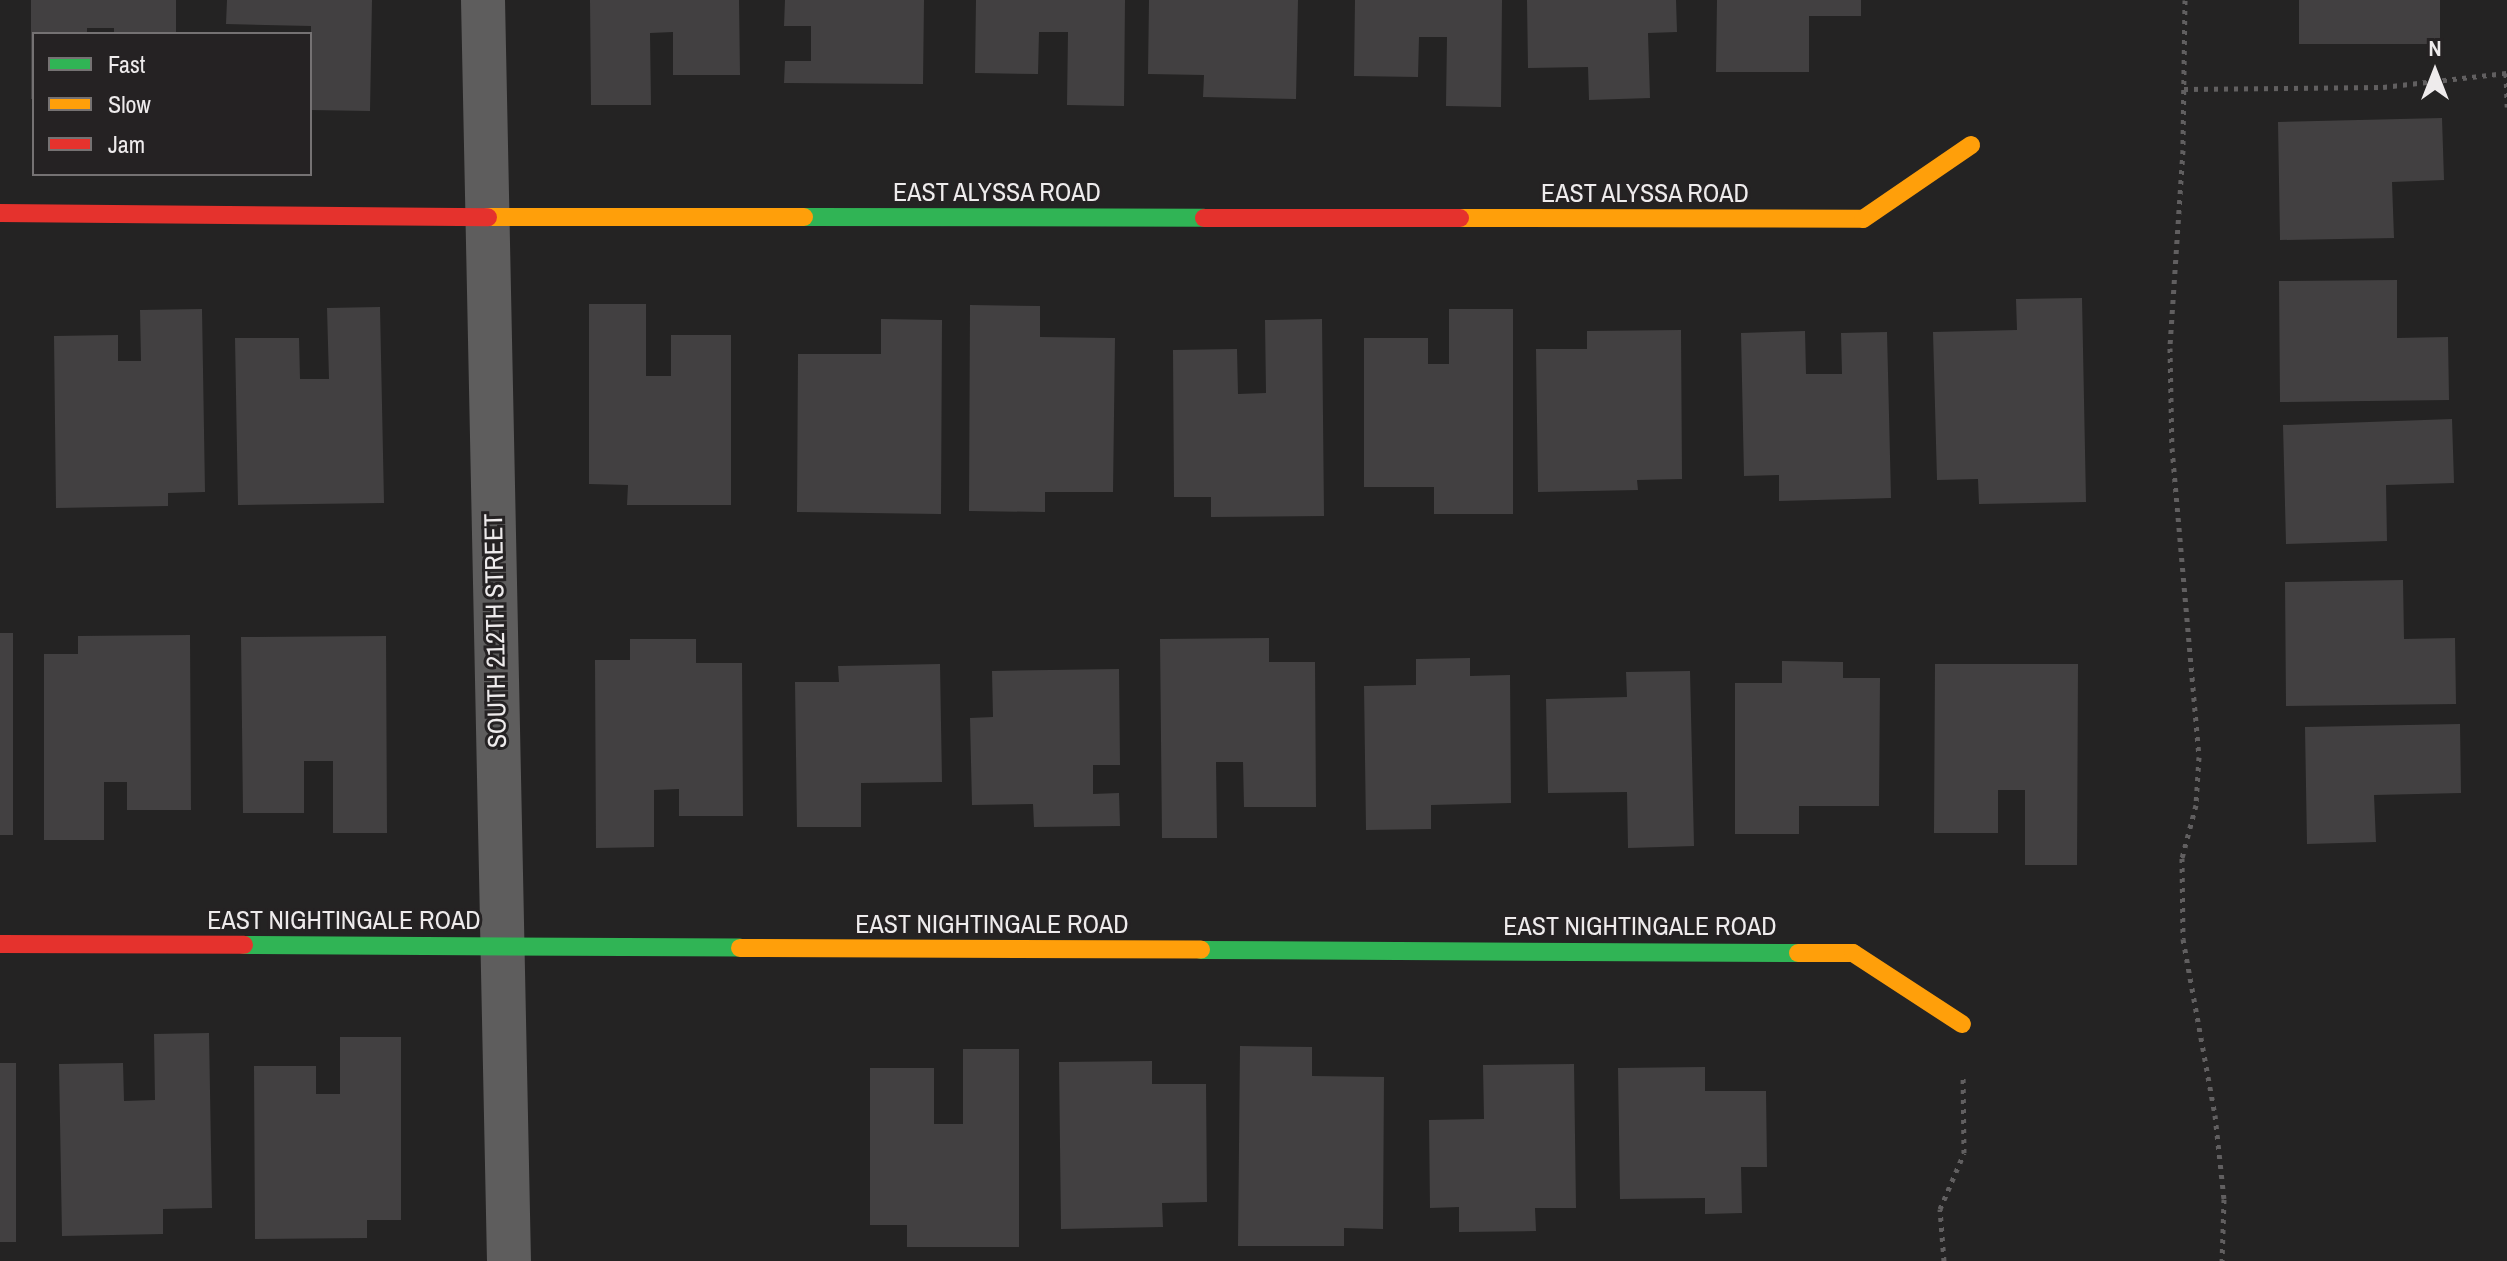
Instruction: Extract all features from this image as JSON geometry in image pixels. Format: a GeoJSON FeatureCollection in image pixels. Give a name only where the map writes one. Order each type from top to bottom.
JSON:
{"type":"FeatureCollection","features":[{"type":"Feature","properties":{"kind":"street","name":"SOUTH 212TH STREET"},"geometry":{"type":"LineString","coordinates":[[483,0],[509,1261]]}},
{"type":"Feature","properties":{"kind":"street","name":"EAST ALYSSA ROAD"},"geometry":{"type":"LineString","coordinates":[[0,213],[487,217],[1863,219],[1971,145]]}},
{"type":"Feature","properties":{"kind":"street","name":"EAST NIGHTINGALE ROAD"},"geometry":{"type":"LineString","coordinates":[[0,944],[1853,953],[1962,1024]]}},
{"type":"Feature","properties":{"kind":"path"},"geometry":{"type":"LineString","coordinates":[[2185,0],[2184,89],[2170,348],[2172,448],[2199,757],[2196,805],[2182,858],[2183,939],[2215,1115],[2224,1199],[2222,1261]]}},
{"type":"Feature","properties":{"kind":"path"},"geometry":{"type":"LineString","coordinates":[[2184,89],[2383,87],[2506,73],[2507,107]]}},
{"type":"Feature","properties":{"kind":"path"},"geometry":{"type":"LineString","coordinates":[[1944,1261],[1940,1209],[1964,1153],[1962,1024]]}},
{"type":"Feature","properties":{"kind":"building"},"geometry":{"type":"Polygon","coordinates":[[[31,0],[176,0],[176,32],[114,32],[114,28],[87,28],[87,32],[32,32],[31,99],[31,0]]]}},
{"type":"Feature","properties":{"kind":"building"},"geometry":{"type":"Polygon","coordinates":[[[227,0],[372,0],[370,111],[312,110],[311,26],[226,24],[227,0]]]}},
{"type":"Feature","properties":{"kind":"building"},"geometry":{"type":"Polygon","coordinates":[[[590,0],[739,0],[740,75],[673,75],[673,32],[650,33],[651,105],[591,105],[590,0]]]}},
{"type":"Feature","properties":{"kind":"building"},"geometry":{"type":"Polygon","coordinates":[[[785,0],[924,0],[923,84],[784,83],[785,61],[811,61],[811,26],[784,26],[785,0]]]}},
{"type":"Feature","properties":{"kind":"building"},"geometry":{"type":"Polygon","coordinates":[[[976,0],[1125,0],[1124,106],[1067,105],[1068,32],[1039,32],[1038,74],[975,73],[976,0]]]}},
{"type":"Feature","properties":{"kind":"building"},"geometry":{"type":"Polygon","coordinates":[[[1149,0],[1298,0],[1296,99],[1203,97],[1204,75],[1148,74],[1149,0]]]}},
{"type":"Feature","properties":{"kind":"building"},"geometry":{"type":"Polygon","coordinates":[[[1355,0],[1502,0],[1501,107],[1446,106],[1447,37],[1419,37],[1418,77],[1354,76],[1355,0]]]}},
{"type":"Feature","properties":{"kind":"building"},"geometry":{"type":"Polygon","coordinates":[[[1527,0],[1676,0],[1677,32],[1648,33],[1650,98],[1589,100],[1588,67],[1528,68],[1527,0]]]}},
{"type":"Feature","properties":{"kind":"building"},"geometry":{"type":"Polygon","coordinates":[[[1717,0],[1861,0],[1861,16],[1809,16],[1809,72],[1716,72],[1717,0]]]}},
{"type":"Feature","properties":{"kind":"building"},"geometry":{"type":"Polygon","coordinates":[[[2299,0],[2440,0],[2440,44],[2299,44],[2299,0]]]}},
{"type":"Feature","properties":{"kind":"building"},"geometry":{"type":"Polygon","coordinates":[[[2442,118],[2444,180],[2392,182],[2394,238],[2280,240],[2278,122],[2442,118]]]}},
{"type":"Feature","properties":{"kind":"building"},"geometry":{"type":"Polygon","coordinates":[[[2397,280],[2397,338],[2448,337],[2449,400],[2280,402],[2279,281],[2397,280]]]}},
{"type":"Feature","properties":{"kind":"building"},"geometry":{"type":"Polygon","coordinates":[[[2082,298],[2086,502],[1979,504],[1978,479],[1937,480],[1933,332],[2017,330],[2016,299],[2082,298]]]}},
{"type":"Feature","properties":{"kind":"building"},"geometry":{"type":"Polygon","coordinates":[[[589,304],[646,304],[646,376],[671,376],[671,335],[731,335],[731,505],[627,505],[628,485],[589,484],[589,304]]]}},
{"type":"Feature","properties":{"kind":"building"},"geometry":{"type":"Polygon","coordinates":[[[970,305],[1040,306],[1040,337],[1115,338],[1113,492],[1045,492],[1045,512],[969,511],[970,305]]]}},
{"type":"Feature","properties":{"kind":"building"},"geometry":{"type":"Polygon","coordinates":[[[380,307],[384,503],[238,505],[235,338],[299,338],[300,379],[329,379],[327,308],[380,307]]]}},
{"type":"Feature","properties":{"kind":"building"},"geometry":{"type":"Polygon","coordinates":[[[202,309],[205,492],[168,493],[168,506],[56,508],[54,336],[118,335],[118,361],[141,361],[140,310],[202,309]]]}},
{"type":"Feature","properties":{"kind":"building"},"geometry":{"type":"Polygon","coordinates":[[[1449,309],[1513,309],[1513,514],[1434,514],[1434,487],[1364,487],[1364,338],[1428,338],[1428,364],[1449,364],[1449,309]]]}},
{"type":"Feature","properties":{"kind":"building"},"geometry":{"type":"Polygon","coordinates":[[[881,319],[942,320],[941,514],[797,512],[798,354],[881,354],[881,319]]]}},
{"type":"Feature","properties":{"kind":"building"},"geometry":{"type":"Polygon","coordinates":[[[1322,319],[1324,516],[1211,517],[1211,497],[1174,497],[1173,350],[1237,349],[1238,394],[1266,393],[1265,320],[1322,319]]]}},
{"type":"Feature","properties":{"kind":"building"},"geometry":{"type":"Polygon","coordinates":[[[1681,330],[1682,479],[1637,480],[1638,490],[1538,492],[1536,349],[1587,349],[1587,331],[1681,330]]]}},
{"type":"Feature","properties":{"kind":"building"},"geometry":{"type":"Polygon","coordinates":[[[1805,331],[1806,374],[1842,374],[1841,333],[1887,332],[1891,498],[1779,501],[1779,475],[1744,476],[1741,333],[1805,331]]]}},
{"type":"Feature","properties":{"kind":"building"},"geometry":{"type":"Polygon","coordinates":[[[2452,419],[2454,483],[2386,485],[2387,541],[2286,544],[2283,425],[2452,419]]]}},
{"type":"Feature","properties":{"kind":"building"},"geometry":{"type":"Polygon","coordinates":[[[2403,580],[2404,639],[2455,638],[2456,704],[2286,706],[2285,582],[2403,580]]]}},
{"type":"Feature","properties":{"kind":"building"},"geometry":{"type":"Polygon","coordinates":[[[0,633],[13,633],[13,835],[0,835],[0,633]]]}},
{"type":"Feature","properties":{"kind":"building"},"geometry":{"type":"Polygon","coordinates":[[[190,635],[191,810],[127,810],[127,782],[104,782],[104,840],[44,840],[44,654],[78,654],[78,636],[190,635]]]}},
{"type":"Feature","properties":{"kind":"building"},"geometry":{"type":"Polygon","coordinates":[[[386,636],[387,833],[333,833],[333,761],[304,761],[304,813],[243,813],[241,637],[386,636]]]}},
{"type":"Feature","properties":{"kind":"building"},"geometry":{"type":"Polygon","coordinates":[[[1269,638],[1269,662],[1315,662],[1316,807],[1244,807],[1243,762],[1216,762],[1217,838],[1162,838],[1160,639],[1269,638]]]}},
{"type":"Feature","properties":{"kind":"building"},"geometry":{"type":"Polygon","coordinates":[[[630,639],[696,639],[696,663],[742,663],[743,816],[679,816],[679,789],[654,790],[654,847],[596,848],[595,660],[630,660],[630,639]]]}},
{"type":"Feature","properties":{"kind":"building"},"geometry":{"type":"Polygon","coordinates":[[[1470,658],[1470,676],[1510,675],[1511,803],[1431,805],[1431,829],[1366,830],[1364,686],[1416,685],[1416,659],[1470,658]]]}},
{"type":"Feature","properties":{"kind":"building"},"geometry":{"type":"Polygon","coordinates":[[[1782,661],[1843,662],[1843,678],[1880,678],[1879,806],[1799,806],[1799,834],[1735,834],[1735,683],[1782,683],[1782,661]]]}},
{"type":"Feature","properties":{"kind":"building"},"geometry":{"type":"Polygon","coordinates":[[[940,664],[942,782],[861,783],[861,827],[797,827],[795,682],[839,682],[838,666],[940,664]]]}},
{"type":"Feature","properties":{"kind":"building"},"geometry":{"type":"Polygon","coordinates":[[[1935,664],[2078,664],[2077,865],[2025,865],[2025,790],[1998,790],[1998,833],[1934,833],[1935,664]]]}},
{"type":"Feature","properties":{"kind":"building"},"geometry":{"type":"Polygon","coordinates":[[[1119,669],[1120,765],[1093,765],[1093,794],[1119,793],[1120,826],[1034,827],[1033,804],[972,805],[970,718],[993,717],[992,671],[1119,669]]]}},
{"type":"Feature","properties":{"kind":"building"},"geometry":{"type":"Polygon","coordinates":[[[1690,671],[1694,846],[1628,848],[1627,792],[1548,793],[1546,699],[1627,697],[1626,672],[1690,671]]]}},
{"type":"Feature","properties":{"kind":"building"},"geometry":{"type":"Polygon","coordinates":[[[2460,724],[2461,793],[2374,795],[2376,842],[2307,844],[2305,727],[2460,724]]]}},
{"type":"Feature","properties":{"kind":"building"},"geometry":{"type":"Polygon","coordinates":[[[209,1033],[212,1208],[163,1209],[163,1234],[62,1236],[59,1064],[123,1063],[124,1101],[155,1100],[154,1034],[209,1033]]]}},
{"type":"Feature","properties":{"kind":"building"},"geometry":{"type":"Polygon","coordinates":[[[340,1037],[401,1037],[401,1220],[367,1220],[367,1238],[255,1239],[254,1066],[316,1066],[316,1094],[340,1094],[340,1037]]]}},
{"type":"Feature","properties":{"kind":"building"},"geometry":{"type":"Polygon","coordinates":[[[1240,1046],[1312,1047],[1312,1076],[1384,1077],[1383,1229],[1344,1228],[1344,1246],[1238,1246],[1240,1046]]]}},
{"type":"Feature","properties":{"kind":"building"},"geometry":{"type":"Polygon","coordinates":[[[963,1049],[1019,1049],[1019,1247],[907,1247],[907,1225],[870,1225],[870,1068],[934,1068],[934,1124],[963,1124],[963,1049]]]}},
{"type":"Feature","properties":{"kind":"building"},"geometry":{"type":"Polygon","coordinates":[[[1152,1061],[1152,1084],[1206,1084],[1207,1202],[1162,1203],[1163,1227],[1061,1229],[1059,1062],[1152,1061]]]}},
{"type":"Feature","properties":{"kind":"building"},"geometry":{"type":"Polygon","coordinates":[[[0,1063],[16,1063],[16,1242],[0,1242],[0,1063]]]}},
{"type":"Feature","properties":{"kind":"building"},"geometry":{"type":"Polygon","coordinates":[[[1574,1064],[1576,1208],[1535,1208],[1536,1231],[1459,1232],[1459,1207],[1430,1208],[1429,1120],[1484,1119],[1483,1065],[1574,1064]]]}},
{"type":"Feature","properties":{"kind":"building"},"geometry":{"type":"Polygon","coordinates":[[[1705,1067],[1705,1091],[1766,1091],[1767,1167],[1741,1167],[1742,1213],[1705,1214],[1705,1198],[1620,1199],[1618,1068],[1705,1067]]]}},
{"type":"Feature","properties":{"kind":"traffic: fast"},"geometry":{"type":"LineString","coordinates":[[804,217],[1204,218]]}},
{"type":"Feature","properties":{"kind":"traffic: fast"},"geometry":{"type":"LineString","coordinates":[[244,945],[740,948]]}},
{"type":"Feature","properties":{"kind":"traffic: fast"},"geometry":{"type":"LineString","coordinates":[[1201,950],[1798,953]]}},
{"type":"Feature","properties":{"kind":"traffic: slow"},"geometry":{"type":"LineString","coordinates":[[1460,218],[1863,219],[1971,145]]}},
{"type":"Feature","properties":{"kind":"traffic: slow"},"geometry":{"type":"LineString","coordinates":[[488,217],[804,217]]}},
{"type":"Feature","properties":{"kind":"traffic: slow"},"geometry":{"type":"LineString","coordinates":[[740,948],[1201,950]]}},
{"type":"Feature","properties":{"kind":"traffic: slow"},"geometry":{"type":"LineString","coordinates":[[1798,953],[1853,953],[1962,1024]]}},
{"type":"Feature","properties":{"kind":"traffic: jam"},"geometry":{"type":"LineString","coordinates":[[0,213],[488,217]]}},
{"type":"Feature","properties":{"kind":"traffic: jam"},"geometry":{"type":"LineString","coordinates":[[1204,218],[1460,218]]}},
{"type":"Feature","properties":{"kind":"traffic: jam"},"geometry":{"type":"LineString","coordinates":[[0,944],[244,945]]}}]}
